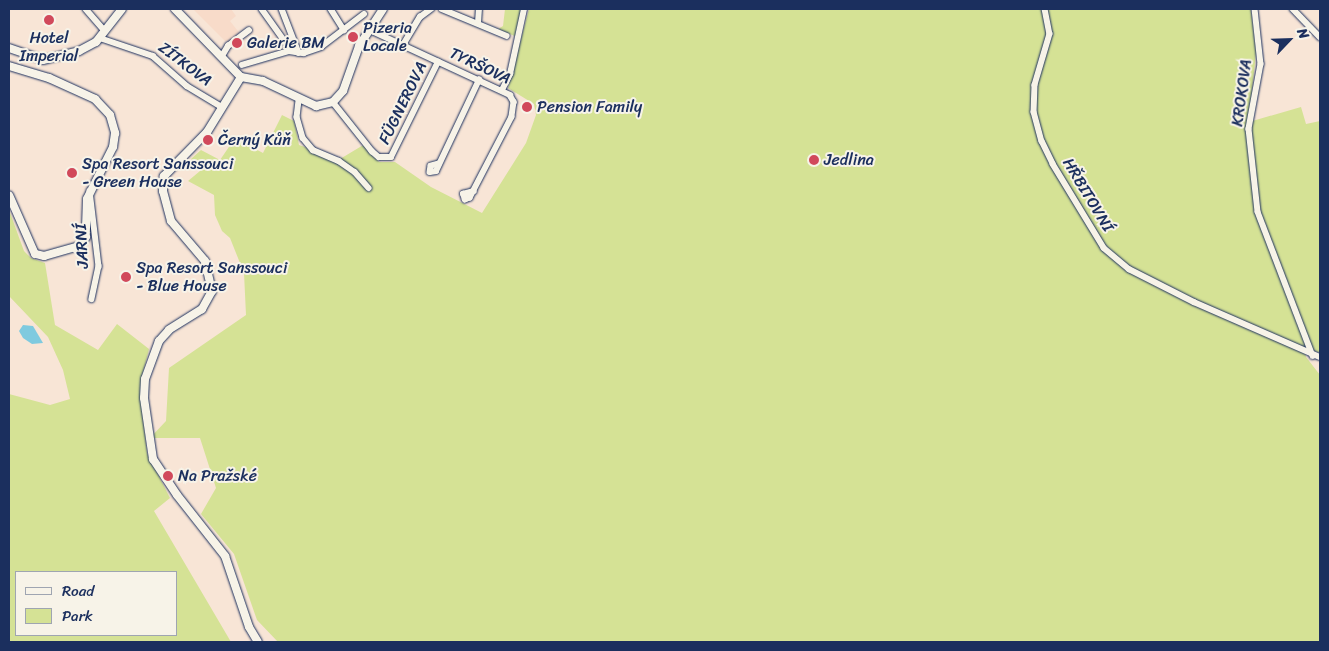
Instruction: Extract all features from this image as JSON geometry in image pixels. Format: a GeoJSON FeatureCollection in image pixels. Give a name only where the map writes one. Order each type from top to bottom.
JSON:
{"type":"FeatureCollection","features":[{"type":"Feature","properties":{"kind":"street"},"geometry":{"type":"LineString","coordinates":[[86,9],[105,31]]}},
{"type":"Feature","properties":{"kind":"street"},"geometry":{"type":"LineString","coordinates":[[9,48],[48,60],[85,49],[100,38],[122,9]]}},
{"type":"Feature","properties":{"kind":"street"},"geometry":{"type":"LineString","coordinates":[[174,9],[241,77],[263,81],[299,101],[316,106],[333,102],[343,90],[368,29],[382,9]]}},
{"type":"Feature","properties":{"kind":"street"},"geometry":{"type":"LineString","coordinates":[[262,9],[288,47],[299,53]]}},
{"type":"Feature","properties":{"kind":"street"},"geometry":{"type":"LineString","coordinates":[[282,9],[299,53]]}},
{"type":"Feature","properties":{"kind":"street"},"geometry":{"type":"LineString","coordinates":[[331,9],[344,30]]}},
{"type":"Feature","properties":{"kind":"street"},"geometry":{"type":"LineString","coordinates":[[403,45],[420,17],[431,9]]}},
{"type":"Feature","properties":{"kind":"street"},"geometry":{"type":"LineString","coordinates":[[442,9],[507,36]]}},
{"type":"Feature","properties":{"kind":"street"},"geometry":{"type":"LineString","coordinates":[[478,23],[479,9]]}},
{"type":"Feature","properties":{"kind":"street"},"geometry":{"type":"LineString","coordinates":[[502,90],[510,74],[524,9]]}},
{"type":"Feature","properties":{"kind":"street","name":"HŘBITOVNÍ"},"geometry":{"type":"LineString","coordinates":[[1044,9],[1050,34],[1035,85],[1034,112],[1042,141],[1053,164],[1104,248],[1142,276],[1312,356],[1320,357]]}},
{"type":"Feature","properties":{"kind":"street","name":"KROKOVA"},"geometry":{"type":"LineString","coordinates":[[1256,9],[1261,64],[1249,128],[1258,212],[1312,356]]}},
{"type":"Feature","properties":{"kind":"street"},"geometry":{"type":"LineString","coordinates":[[1293,9],[1320,37]]}},
{"type":"Feature","properties":{"kind":"street"},"geometry":{"type":"LineString","coordinates":[[242,64],[289,51],[299,53],[321,47],[344,30],[363,12],[375,19]]}},
{"type":"Feature","properties":{"kind":"street","name":"TYRŠOVA"},"geometry":{"type":"LineString","coordinates":[[368,29],[510,95],[514,111],[474,191]]}},
{"type":"Feature","properties":{"kind":"street"},"geometry":{"type":"LineString","coordinates":[[222,56],[228,46],[249,30]]}},
{"type":"Feature","properties":{"kind":"street","name":"ZÍTKOVA"},"geometry":{"type":"LineString","coordinates":[[100,38],[153,56],[203,96],[222,107]]}},
{"type":"Feature","properties":{"kind":"street","name":"FÜGNEROVA"},"geometry":{"type":"LineString","coordinates":[[333,102],[372,151],[379,157],[391,157],[438,62]]}},
{"type":"Feature","properties":{"kind":"street"},"geometry":{"type":"LineString","coordinates":[[9,66],[50,78],[95,99],[107,110],[114,125],[114,141],[85,206],[86,234],[84,242],[77,248],[44,256],[30,248],[9,195]]}},
{"type":"Feature","properties":{"kind":"street"},"geometry":{"type":"LineString","coordinates":[[241,77],[207,132],[164,176],[163,191],[171,221],[205,261],[212,291],[202,309],[169,330],[159,341],[145,380],[144,398],[153,459],[225,556],[258,642]]}},
{"type":"Feature","properties":{"kind":"street"},"geometry":{"type":"LineString","coordinates":[[439,164],[479,80]]}},
{"type":"Feature","properties":{"kind":"street"},"geometry":{"type":"LineString","coordinates":[[299,101],[297,117],[303,138],[313,150],[339,161],[354,172],[369,188]]}},
{"type":"Feature","properties":{"kind":"street","name":"JARNÍ"},"geometry":{"type":"LineString","coordinates":[[90,192],[99,266],[92,299]]}},
{"type":"Feature","properties":{"kind":"shaded area"},"geometry":{"type":"Polygon","coordinates":[[[193,9],[231,9],[236,16],[230,21],[241,35],[230,42],[225,41],[193,9]]]}},
{"type":"Feature","properties":{"kind":"green space"},"geometry":{"type":"Polygon","coordinates":[[[505,9],[523,9],[517,37],[498,29],[503,26],[505,9]]]}},
{"type":"Feature","properties":{"kind":"green space"},"geometry":{"type":"Polygon","coordinates":[[[529,9],[1251,9],[1256,52],[1249,122],[1301,107],[1306,124],[1320,121],[1320,353],[1304,347],[1306,357],[1320,375],[1320,642],[278,642],[257,620],[234,554],[201,514],[216,488],[200,438],[150,438],[166,421],[169,368],[246,315],[244,273],[230,238],[222,231],[215,215],[214,195],[188,181],[200,171],[191,159],[201,150],[220,160],[235,138],[263,153],[282,115],[294,121],[299,145],[340,159],[365,144],[379,162],[395,162],[431,187],[482,213],[526,143],[536,115],[534,104],[508,88],[529,9]]]}},
{"type":"Feature","properties":{"kind":"green space"},"geometry":{"type":"Polygon","coordinates":[[[9,210],[24,251],[31,258],[45,263],[55,325],[98,350],[117,324],[149,349],[141,380],[141,400],[147,453],[170,498],[154,511],[231,642],[9,642],[9,394],[50,405],[70,399],[63,370],[48,337],[9,296],[9,210]]]}},
{"type":"Feature","properties":{"kind":"water"},"geometry":{"type":"Polygon","coordinates":[[[23,325],[33,326],[43,343],[32,344],[23,338],[19,331],[23,325]]]}},
{"type":"Feature","properties":{"kind":"place","name":"Hotel Imperial"},"geometry":{"type":"Point","coordinates":[49,20]}},
{"type":"Feature","properties":{"kind":"place","name":"Pizeria Locale"},"geometry":{"type":"Point","coordinates":[353,37]}},
{"type":"Feature","properties":{"kind":"place","name":"Galerie BM"},"geometry":{"type":"Point","coordinates":[237,43]}},
{"type":"Feature","properties":{"kind":"place","name":"Pension Family"},"geometry":{"type":"Point","coordinates":[527,107]}},
{"type":"Feature","properties":{"kind":"place","name":"Černý Kůň"},"geometry":{"type":"Point","coordinates":[208,140]}},
{"type":"Feature","properties":{"kind":"place","name":"Jedlina"},"geometry":{"type":"Point","coordinates":[814,160]}},
{"type":"Feature","properties":{"kind":"place","name":"Spa Resort Sanssouci - Green House"},"geometry":{"type":"Point","coordinates":[72,173]}},
{"type":"Feature","properties":{"kind":"place","name":"Spa Resort Sanssouci - Blue House"},"geometry":{"type":"Point","coordinates":[126,277]}},
{"type":"Feature","properties":{"kind":"place","name":"Na Pražské"},"geometry":{"type":"Point","coordinates":[168,476]}}]}
